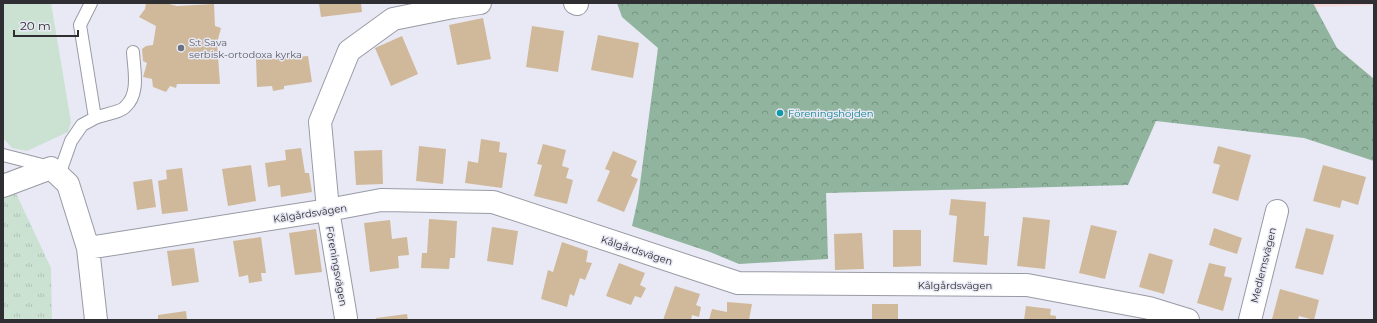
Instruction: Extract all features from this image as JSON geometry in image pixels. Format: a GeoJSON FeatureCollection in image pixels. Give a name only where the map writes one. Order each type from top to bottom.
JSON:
{"type":"FeatureCollection","features":[{"type":"Feature","properties":{"kind":"street","name":"Föreningsvägen"},"geometry":{"type":"LineString","coordinates":[[346,318],[328,210],[320,122],[349,51],[393,19],[480,3]]}},
{"type":"Feature","properties":{"kind":"street"},"geometry":{"type":"LineString","coordinates":[[3,186],[55,171],[68,184],[88,248],[96,320]]}},
{"type":"Feature","properties":{"kind":"street","name":"Kålgårdsvägen"},"geometry":{"type":"LineString","coordinates":[[88,248],[328,210],[381,200],[493,202],[738,284],[1027,285],[1149,308],[1188,320]]}},
{"type":"Feature","properties":{"kind":"street","name":"Medlemsvägen"},"geometry":{"type":"LineString","coordinates":[[1250,320],[1277,210]]}},
{"type":"Feature","properties":{"kind":"lane"},"geometry":{"type":"LineString","coordinates":[[91,3],[80,25],[95,118]]}},
{"type":"Feature","properties":{"kind":"lane"},"geometry":{"type":"LineString","coordinates":[[3,155],[55,171],[71,141],[82,125],[95,118],[125,108],[134,94],[135,79],[133,52]]}},
{"type":"Feature","properties":{"kind":"shaded area"},"geometry":{"type":"Polygon","coordinates":[[[1313,3],[1374,3],[1374,5],[1315,7],[1313,3]]]}},
{"type":"Feature","properties":{"kind":"green space"},"geometry":{"type":"Polygon","coordinates":[[[3,3],[51,3],[71,122],[68,132],[27,151],[12,148],[3,138],[3,3]]]}},
{"type":"Feature","properties":{"kind":"green space"},"geometry":{"type":"Polygon","coordinates":[[[617,3],[1313,3],[1337,48],[1374,79],[1374,161],[1304,138],[1156,121],[1128,185],[826,193],[828,259],[739,264],[710,252],[632,226],[638,199],[658,48],[622,17],[617,3]]]}},
{"type":"Feature","properties":{"kind":"green space"},"geometry":{"type":"Polygon","coordinates":[[[6,172],[51,268],[52,320],[3,320],[3,173],[6,172]]]}},
{"type":"Feature","properties":{"kind":"building","name":"S:t Sava serbisk-ortodoxa kyrka"},"geometry":{"type":"Polygon","coordinates":[[[146,3],[165,3],[177,6],[214,4],[215,26],[221,28],[217,43],[220,84],[177,84],[176,88],[170,86],[166,92],[153,87],[152,79],[143,77],[147,63],[143,61],[142,49],[146,46],[153,45],[156,26],[139,17],[145,9],[146,3]]]}},
{"type":"Feature","properties":{"kind":"building"},"geometry":{"type":"Polygon","coordinates":[[[319,3],[361,3],[362,12],[321,17],[319,3]]]}},
{"type":"Feature","properties":{"kind":"building"},"geometry":{"type":"Polygon","coordinates":[[[483,18],[491,59],[457,65],[449,25],[483,18]]]}},
{"type":"Feature","properties":{"kind":"building"},"geometry":{"type":"Polygon","coordinates":[[[532,26],[564,31],[558,72],[526,67],[532,26]]]}},
{"type":"Feature","properties":{"kind":"building"},"geometry":{"type":"Polygon","coordinates":[[[598,35],[639,43],[633,78],[591,70],[598,35]]]}},
{"type":"Feature","properties":{"kind":"building"},"geometry":{"type":"Polygon","coordinates":[[[402,36],[418,74],[391,86],[375,48],[402,36]]]}},
{"type":"Feature","properties":{"kind":"building"},"geometry":{"type":"Polygon","coordinates":[[[271,54],[272,59],[308,56],[312,82],[284,86],[284,89],[273,91],[272,86],[257,87],[256,58],[271,54]]]}},
{"type":"Feature","properties":{"kind":"building"},"geometry":{"type":"Polygon","coordinates":[[[481,139],[500,142],[499,152],[507,153],[502,188],[465,183],[468,161],[478,163],[481,139]]]}},
{"type":"Feature","properties":{"kind":"building"},"geometry":{"type":"Polygon","coordinates":[[[543,144],[566,150],[562,166],[569,168],[566,178],[573,180],[567,204],[534,196],[542,165],[537,164],[543,144]]]}},
{"type":"Feature","properties":{"kind":"building"},"geometry":{"type":"Polygon","coordinates":[[[419,146],[446,149],[443,184],[416,181],[419,146]]]}},
{"type":"Feature","properties":{"kind":"building"},"geometry":{"type":"Polygon","coordinates":[[[1218,146],[1251,155],[1238,201],[1212,193],[1220,165],[1213,163],[1218,146]]]}},
{"type":"Feature","properties":{"kind":"building"},"geometry":{"type":"Polygon","coordinates":[[[301,148],[305,173],[309,173],[312,192],[281,197],[280,185],[268,187],[265,163],[286,160],[285,150],[301,148]]]}},
{"type":"Feature","properties":{"kind":"building"},"geometry":{"type":"Polygon","coordinates":[[[382,150],[383,184],[356,185],[354,151],[382,150]]]}},
{"type":"Feature","properties":{"kind":"building"},"geometry":{"type":"Polygon","coordinates":[[[613,151],[637,161],[631,176],[638,179],[624,212],[597,201],[610,171],[605,169],[613,151]]]}},
{"type":"Feature","properties":{"kind":"building"},"geometry":{"type":"Polygon","coordinates":[[[251,165],[256,201],[228,206],[222,169],[251,165]]]}},
{"type":"Feature","properties":{"kind":"building"},"geometry":{"type":"Polygon","coordinates":[[[1323,165],[1366,177],[1358,205],[1342,200],[1340,208],[1313,201],[1323,165]]]}},
{"type":"Feature","properties":{"kind":"building"},"geometry":{"type":"Polygon","coordinates":[[[182,168],[188,211],[162,214],[158,181],[167,179],[166,170],[182,168]]]}},
{"type":"Feature","properties":{"kind":"building"},"geometry":{"type":"Polygon","coordinates":[[[152,179],[156,207],[137,210],[133,182],[152,179]]]}},
{"type":"Feature","properties":{"kind":"building"},"geometry":{"type":"Polygon","coordinates":[[[951,199],[986,202],[984,236],[989,236],[987,265],[953,262],[957,216],[949,215],[951,199]]]}},
{"type":"Feature","properties":{"kind":"building"},"geometry":{"type":"Polygon","coordinates":[[[1023,217],[1050,220],[1045,269],[1017,266],[1023,217]]]}},
{"type":"Feature","properties":{"kind":"building"},"geometry":{"type":"Polygon","coordinates":[[[429,219],[457,221],[455,258],[450,258],[449,269],[421,268],[422,253],[427,253],[429,219]]]}},
{"type":"Feature","properties":{"kind":"building"},"geometry":{"type":"Polygon","coordinates":[[[390,220],[392,239],[407,237],[409,255],[398,256],[399,268],[370,272],[364,223],[390,220]]]}},
{"type":"Feature","properties":{"kind":"building"},"geometry":{"type":"Polygon","coordinates":[[[1091,225],[1117,231],[1105,279],[1079,273],[1091,225]]]}},
{"type":"Feature","properties":{"kind":"building"},"geometry":{"type":"Polygon","coordinates":[[[492,227],[518,231],[513,265],[487,261],[492,227]]]}},
{"type":"Feature","properties":{"kind":"building"},"geometry":{"type":"Polygon","coordinates":[[[1214,228],[1242,238],[1237,254],[1209,245],[1214,228]]]}},
{"type":"Feature","properties":{"kind":"building"},"geometry":{"type":"Polygon","coordinates":[[[1306,228],[1334,235],[1323,275],[1295,268],[1306,228]]]}},
{"type":"Feature","properties":{"kind":"building"},"geometry":{"type":"Polygon","coordinates":[[[316,229],[322,272],[295,275],[289,233],[316,229]]]}},
{"type":"Feature","properties":{"kind":"building"},"geometry":{"type":"Polygon","coordinates":[[[893,230],[921,230],[921,266],[893,267],[893,230]]]}},
{"type":"Feature","properties":{"kind":"building"},"geometry":{"type":"Polygon","coordinates":[[[862,233],[864,269],[835,270],[834,234],[862,233]]]}},
{"type":"Feature","properties":{"kind":"building"},"geometry":{"type":"Polygon","coordinates":[[[261,237],[266,273],[261,273],[262,281],[249,283],[248,275],[239,277],[233,241],[261,237]]]}},
{"type":"Feature","properties":{"kind":"building"},"geometry":{"type":"Polygon","coordinates":[[[562,242],[588,251],[586,262],[592,263],[585,280],[580,278],[574,296],[570,294],[567,307],[541,299],[548,270],[553,272],[562,242]]]}},
{"type":"Feature","properties":{"kind":"building"},"geometry":{"type":"Polygon","coordinates":[[[194,248],[199,282],[172,286],[167,251],[194,248]]]}},
{"type":"Feature","properties":{"kind":"building"},"geometry":{"type":"Polygon","coordinates":[[[1149,253],[1173,260],[1164,294],[1139,287],[1149,253]]]}},
{"type":"Feature","properties":{"kind":"building"},"geometry":{"type":"Polygon","coordinates":[[[619,263],[645,273],[640,285],[646,288],[641,298],[635,296],[631,305],[606,296],[619,263]]]}},
{"type":"Feature","properties":{"kind":"building"},"geometry":{"type":"Polygon","coordinates":[[[1209,263],[1226,267],[1224,276],[1232,278],[1223,311],[1197,303],[1209,263]]]}},
{"type":"Feature","properties":{"kind":"building"},"geometry":{"type":"Polygon","coordinates":[[[675,286],[700,294],[696,305],[701,307],[699,317],[692,315],[691,320],[663,320],[675,286]]]}},
{"type":"Feature","properties":{"kind":"building"},"geometry":{"type":"Polygon","coordinates":[[[1280,289],[1319,300],[1314,320],[1299,316],[1298,320],[1272,319],[1280,289]]]}},
{"type":"Feature","properties":{"kind":"building"},"geometry":{"type":"Polygon","coordinates":[[[727,302],[752,304],[749,320],[709,320],[712,309],[727,312],[727,302]]]}},
{"type":"Feature","properties":{"kind":"building"},"geometry":{"type":"Polygon","coordinates":[[[872,304],[898,304],[898,320],[872,320],[872,304]]]}},
{"type":"Feature","properties":{"kind":"building"},"geometry":{"type":"Polygon","coordinates":[[[1026,306],[1051,309],[1050,315],[1056,316],[1056,320],[1024,320],[1026,306]]]}},
{"type":"Feature","properties":{"kind":"building"},"geometry":{"type":"Polygon","coordinates":[[[186,311],[187,320],[158,320],[158,315],[186,311]]]}},
{"type":"Feature","properties":{"kind":"building"},"geometry":{"type":"Polygon","coordinates":[[[407,314],[408,320],[376,320],[376,318],[407,314]]]}},
{"type":"Feature","properties":{"kind":"place","name":"S:t Sava serbisk-ortodoxa kyrka"},"geometry":{"type":"Point","coordinates":[181,48]}},
{"type":"Feature","properties":{"kind":"place","name":"Föreningshöjden"},"geometry":{"type":"Point","coordinates":[780,113]}}]}
